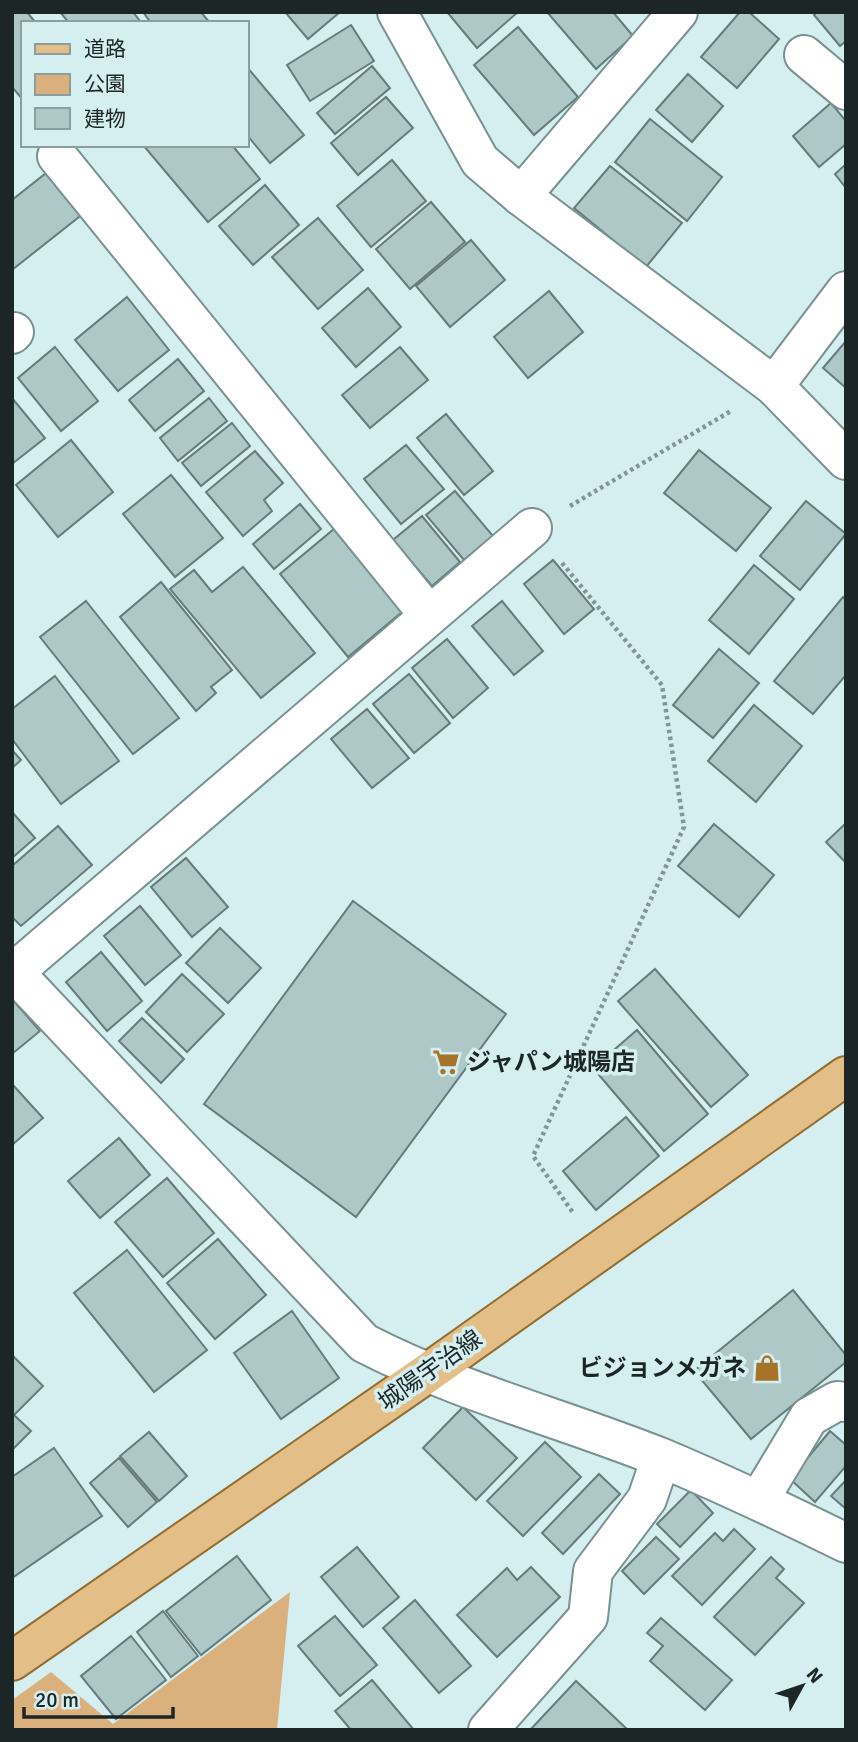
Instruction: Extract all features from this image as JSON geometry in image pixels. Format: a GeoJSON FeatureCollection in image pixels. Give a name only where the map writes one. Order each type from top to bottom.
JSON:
{"type":"FeatureCollection","features":[{"type":"Feature","properties":{"kind":"main road","name":"城陽宇治線"},"geometry":{"type":"LineString","coordinates":[[12,1661],[426,1374],[846,1076]]}},
{"type":"Feature","properties":{"kind":"street"},"geometry":{"type":"LineString","coordinates":[[397,12],[480,162],[521,196],[774,386],[846,460]]}},
{"type":"Feature","properties":{"kind":"street"},"geometry":{"type":"LineString","coordinates":[[521,196],[678,12]]}},
{"type":"Feature","properties":{"kind":"street"},"geometry":{"type":"LineString","coordinates":[[804,55],[846,90]]}},
{"type":"Feature","properties":{"kind":"street"},"geometry":{"type":"LineString","coordinates":[[57,156],[429,615]]}},
{"type":"Feature","properties":{"kind":"street"},"geometry":{"type":"LineString","coordinates":[[774,386],[846,291]]}},
{"type":"Feature","properties":{"kind":"street"},"geometry":{"type":"LineString","coordinates":[[532,528],[13,971],[364,1343],[426,1374],[661,1458],[758,1500],[846,1543]]}},
{"type":"Feature","properties":{"kind":"street"},"geometry":{"type":"LineString","coordinates":[[758,1500],[808,1417],[837,1401],[846,1402]]}},
{"type":"Feature","properties":{"kind":"street"},"geometry":{"type":"LineString","coordinates":[[488,1730],[588,1617],[593,1571],[647,1499],[661,1458]]}},
{"type":"Feature","properties":{"kind":"path"},"geometry":{"type":"LineString","coordinates":[[600,1250],[533,1156],[684,827],[662,685],[532,528],[774,386]]}},
{"type":"Feature","properties":{"kind":"green space"},"geometry":{"type":"Polygon","coordinates":[[[290,1592],[277,1730],[12,1730],[12,1700],[51,1672],[113,1724],[290,1592]]]}},
{"type":"Feature","properties":{"kind":"building"},"geometry":{"type":"Polygon","coordinates":[[[16,12],[27,12],[34,21],[21,21],[21,98],[12,87],[12,15],[16,12]]]}},
{"type":"Feature","properties":{"kind":"building"},"geometry":{"type":"Polygon","coordinates":[[[60,12],[133,12],[140,21],[67,21],[60,12]]]}},
{"type":"Feature","properties":{"kind":"building"},"geometry":{"type":"Polygon","coordinates":[[[143,12],[201,12],[208,21],[150,21],[143,12]]]}},
{"type":"Feature","properties":{"kind":"building"},"geometry":{"type":"Polygon","coordinates":[[[285,12],[340,12],[308,39],[285,12]]]}},
{"type":"Feature","properties":{"kind":"building"},"geometry":{"type":"Polygon","coordinates":[[[447,12],[518,12],[477,48],[447,12]]]}},
{"type":"Feature","properties":{"kind":"building"},"geometry":{"type":"Polygon","coordinates":[[[547,12],[613,12],[633,36],[596,69],[547,12]]]}},
{"type":"Feature","properties":{"kind":"building"},"geometry":{"type":"Polygon","coordinates":[[[740,12],[749,12],[779,39],[737,88],[701,57],[740,12]]]}},
{"type":"Feature","properties":{"kind":"building"},"geometry":{"type":"Polygon","coordinates":[[[817,12],[846,12],[846,41],[840,46],[814,15],[817,12]]]}},
{"type":"Feature","properties":{"kind":"building"},"geometry":{"type":"Polygon","coordinates":[[[351,25],[374,61],[310,101],[287,65],[351,25]]]}},
{"type":"Feature","properties":{"kind":"building"},"geometry":{"type":"Polygon","coordinates":[[[518,27],[578,97],[534,135],[474,65],[518,27]]]}},
{"type":"Feature","properties":{"kind":"building"},"geometry":{"type":"Polygon","coordinates":[[[372,66],[390,88],[335,134],[317,113],[372,66]]]}},
{"type":"Feature","properties":{"kind":"building"},"geometry":{"type":"Polygon","coordinates":[[[248,68],[304,135],[270,163],[248,136],[248,68]]]}},
{"type":"Feature","properties":{"kind":"building"},"geometry":{"type":"Polygon","coordinates":[[[688,74],[723,106],[692,142],[656,110],[688,74]]]}},
{"type":"Feature","properties":{"kind":"building"},"geometry":{"type":"Polygon","coordinates":[[[386,97],[413,128],[358,175],[331,143],[386,97]]]}},
{"type":"Feature","properties":{"kind":"building"},"geometry":{"type":"Polygon","coordinates":[[[831,103],[846,121],[846,144],[819,167],[793,136],[831,103]]]}},
{"type":"Feature","properties":{"kind":"building"},"geometry":{"type":"Polygon","coordinates":[[[650,119],[722,177],[687,221],[615,162],[650,119]]]}},
{"type":"Feature","properties":{"kind":"building"},"geometry":{"type":"Polygon","coordinates":[[[145,147],[234,147],[260,179],[208,222],[145,147]]]}},
{"type":"Feature","properties":{"kind":"building"},"geometry":{"type":"Polygon","coordinates":[[[392,160],[426,201],[371,247],[337,206],[392,160]]]}},
{"type":"Feature","properties":{"kind":"building"},"geometry":{"type":"Polygon","coordinates":[[[846,164],[846,188],[835,174],[846,164]]]}},
{"type":"Feature","properties":{"kind":"building"},"geometry":{"type":"Polygon","coordinates":[[[55,166],[89,209],[12,270],[12,200],[55,166]]]}},
{"type":"Feature","properties":{"kind":"building"},"geometry":{"type":"Polygon","coordinates":[[[610,166],[682,223],[646,267],[574,208],[610,166]]]}},
{"type":"Feature","properties":{"kind":"building"},"geometry":{"type":"Polygon","coordinates":[[[265,185],[299,225],[253,265],[219,226],[265,185]]]}},
{"type":"Feature","properties":{"kind":"building"},"geometry":{"type":"Polygon","coordinates":[[[431,202],[465,242],[410,289],[376,249],[431,202]]]}},
{"type":"Feature","properties":{"kind":"building"},"geometry":{"type":"Polygon","coordinates":[[[318,218],[363,270],[318,309],[272,257],[318,218]]]}},
{"type":"Feature","properties":{"kind":"building"},"geometry":{"type":"Polygon","coordinates":[[[471,240],[505,280],[450,327],[416,286],[471,240]]]}},
{"type":"Feature","properties":{"kind":"building"},"geometry":{"type":"Polygon","coordinates":[[[368,288],[401,327],[356,367],[322,328],[368,288]]]}},
{"type":"Feature","properties":{"kind":"building"},"geometry":{"type":"Polygon","coordinates":[[[549,291],[583,332],[528,378],[494,337],[549,291]]]}},
{"type":"Feature","properties":{"kind":"building"},"geometry":{"type":"Polygon","coordinates":[[[127,297],[169,350],[118,391],[75,340],[127,297]]]}},
{"type":"Feature","properties":{"kind":"building"},"geometry":{"type":"Polygon","coordinates":[[[846,341],[846,388],[823,368],[846,341]]]}},
{"type":"Feature","properties":{"kind":"building"},"geometry":{"type":"Polygon","coordinates":[[[55,347],[98,401],[61,431],[18,378],[55,347]]]}},
{"type":"Feature","properties":{"kind":"building"},"geometry":{"type":"Polygon","coordinates":[[[400,347],[428,380],[370,428],[342,395],[400,347]]]}},
{"type":"Feature","properties":{"kind":"building"},"geometry":{"type":"Polygon","coordinates":[[[178,359],[204,391],[155,431],[129,400],[178,359]]]}},
{"type":"Feature","properties":{"kind":"building"},"geometry":{"type":"Polygon","coordinates":[[[12,398],[45,438],[12,464],[12,398]]]}},
{"type":"Feature","properties":{"kind":"building"},"geometry":{"type":"Polygon","coordinates":[[[209,398],[227,421],[178,461],[160,438],[209,398]]]}},
{"type":"Feature","properties":{"kind":"building"},"geometry":{"type":"Polygon","coordinates":[[[446,414],[493,471],[464,495],[417,438],[446,414]]]}},
{"type":"Feature","properties":{"kind":"building"},"geometry":{"type":"Polygon","coordinates":[[[232,423],[250,446],[201,486],[182,463],[232,423]]]}},
{"type":"Feature","properties":{"kind":"building"},"geometry":{"type":"Polygon","coordinates":[[[71,440],[113,492],[58,537],[16,485],[71,440]]]}},
{"type":"Feature","properties":{"kind":"building"},"geometry":{"type":"Polygon","coordinates":[[[406,445],[444,489],[401,524],[364,479],[406,445]]]}},
{"type":"Feature","properties":{"kind":"building"},"geometry":{"type":"Polygon","coordinates":[[[699,450],[771,508],[736,551],[664,493],[699,450]]]}},
{"type":"Feature","properties":{"kind":"building"},"geometry":{"type":"Polygon","coordinates":[[[255,451],[283,483],[264,500],[272,511],[243,536],[206,492],[255,451]]]}},
{"type":"Feature","properties":{"kind":"building"},"geometry":{"type":"Polygon","coordinates":[[[171,475],[223,538],[175,577],[123,514],[171,475]]]}},
{"type":"Feature","properties":{"kind":"building"},"geometry":{"type":"Polygon","coordinates":[[[455,491],[493,536],[464,560],[426,515],[455,491]]]}},
{"type":"Feature","properties":{"kind":"building"},"geometry":{"type":"Polygon","coordinates":[[[806,501],[846,534],[800,590],[760,556],[806,501]]]}},
{"type":"Feature","properties":{"kind":"building"},"geometry":{"type":"Polygon","coordinates":[[[300,504],[321,529],[274,569],[253,544],[300,504]]]}},
{"type":"Feature","properties":{"kind":"building"},"geometry":{"type":"Polygon","coordinates":[[[422,516],[460,562],[432,586],[393,540],[422,516]]]}},
{"type":"Feature","properties":{"kind":"building"},"geometry":{"type":"Polygon","coordinates":[[[334,529],[402,612],[348,657],[280,574],[334,529]]]}},
{"type":"Feature","properties":{"kind":"building"},"geometry":{"type":"Polygon","coordinates":[[[553,560],[594,609],[564,634],[524,584],[553,560]]]}},
{"type":"Feature","properties":{"kind":"building"},"geometry":{"type":"Polygon","coordinates":[[[754,565],[794,599],[749,654],[709,620],[754,565]]]}},
{"type":"Feature","properties":{"kind":"building"},"geometry":{"type":"Polygon","coordinates":[[[243,567],[315,653],[261,698],[170,589],[194,570],[212,592],[243,567]]]}},
{"type":"Feature","properties":{"kind":"building"},"geometry":{"type":"Polygon","coordinates":[[[161,582],[232,670],[211,687],[216,693],[196,711],[120,617],[161,582]]]}},
{"type":"Feature","properties":{"kind":"building"},"geometry":{"type":"Polygon","coordinates":[[[843,597],[846,600],[846,675],[813,714],[774,681],[843,597]]]}},
{"type":"Feature","properties":{"kind":"building"},"geometry":{"type":"Polygon","coordinates":[[[86,601],[179,718],[133,754],[40,637],[86,601]]]}},
{"type":"Feature","properties":{"kind":"building"},"geometry":{"type":"Polygon","coordinates":[[[502,601],[543,651],[514,675],[472,626],[502,601]]]}},
{"type":"Feature","properties":{"kind":"building"},"geometry":{"type":"Polygon","coordinates":[[[447,639],[488,688],[453,718],[412,668],[447,639]]]}},
{"type":"Feature","properties":{"kind":"building"},"geometry":{"type":"Polygon","coordinates":[[[719,649],[759,683],[713,738],[673,705],[719,649]]]}},
{"type":"Feature","properties":{"kind":"building"},"geometry":{"type":"Polygon","coordinates":[[[409,674],[450,723],[414,753],[373,704],[409,674]]]}},
{"type":"Feature","properties":{"kind":"building"},"geometry":{"type":"Polygon","coordinates":[[[55,676],[119,761],[61,804],[12,739],[12,709],[55,676]]]}},
{"type":"Feature","properties":{"kind":"building"},"geometry":{"type":"Polygon","coordinates":[[[754,705],[802,746],[756,802],[708,761],[754,705]]]}},
{"type":"Feature","properties":{"kind":"building"},"geometry":{"type":"Polygon","coordinates":[[[367,709],[409,758],[372,788],[331,739],[367,709]]]}},
{"type":"Feature","properties":{"kind":"building"},"geometry":{"type":"Polygon","coordinates":[[[12,750],[21,760],[12,768],[12,750]]]}},
{"type":"Feature","properties":{"kind":"building"},"geometry":{"type":"Polygon","coordinates":[[[12,812],[35,838],[12,858],[12,812]]]}},
{"type":"Feature","properties":{"kind":"building"},"geometry":{"type":"Polygon","coordinates":[[[846,823],[846,863],[826,842],[846,823]]]}},
{"type":"Feature","properties":{"kind":"building"},"geometry":{"type":"Polygon","coordinates":[[[714,824],[774,875],[739,917],[678,866],[714,824]]]}},
{"type":"Feature","properties":{"kind":"building"},"geometry":{"type":"Polygon","coordinates":[[[58,826],[92,865],[21,926],[12,917],[12,866],[58,826]]]}},
{"type":"Feature","properties":{"kind":"building"},"geometry":{"type":"Polygon","coordinates":[[[186,858],[228,907],[192,937],[151,887],[186,858]]]}},
{"type":"Feature","properties":{"kind":"building"},"geometry":{"type":"Polygon","coordinates":[[[353,901],[506,1014],[356,1217],[204,1104],[353,901]]]}},
{"type":"Feature","properties":{"kind":"building"},"geometry":{"type":"Polygon","coordinates":[[[140,906],[181,955],[145,985],[104,936],[140,906]]]}},
{"type":"Feature","properties":{"kind":"building"},"geometry":{"type":"Polygon","coordinates":[[[220,928],[261,968],[228,1003],[186,963],[220,928]]]}},
{"type":"Feature","properties":{"kind":"building"},"geometry":{"type":"Polygon","coordinates":[[[101,952],[142,1001],[107,1031],[66,982],[101,952]]]}},
{"type":"Feature","properties":{"kind":"building"},"geometry":{"type":"Polygon","coordinates":[[[655,969],[748,1075],[711,1107],[618,1001],[655,969]]]}},
{"type":"Feature","properties":{"kind":"building"},"geometry":{"type":"Polygon","coordinates":[[[182,974],[224,1014],[187,1052],[146,1012],[182,974]]]}},
{"type":"Feature","properties":{"kind":"building"},"geometry":{"type":"Polygon","coordinates":[[[12,999],[40,1031],[12,1054],[12,999]]]}},
{"type":"Feature","properties":{"kind":"building"},"geometry":{"type":"Polygon","coordinates":[[[142,1018],[184,1059],[161,1083],[119,1041],[142,1018]]]}},
{"type":"Feature","properties":{"kind":"building"},"geometry":{"type":"Polygon","coordinates":[[[637,1030],[708,1114],[664,1151],[593,1068],[637,1030]]]}},
{"type":"Feature","properties":{"kind":"building"},"geometry":{"type":"Polygon","coordinates":[[[12,1084],[43,1118],[12,1145],[12,1084]]]}},
{"type":"Feature","properties":{"kind":"building"},"geometry":{"type":"Polygon","coordinates":[[[626,1117],[659,1156],[596,1210],[563,1171],[626,1117]]]}},
{"type":"Feature","properties":{"kind":"building"},"geometry":{"type":"Polygon","coordinates":[[[119,1138],[150,1175],[100,1218],[68,1181],[119,1138]]]}},
{"type":"Feature","properties":{"kind":"building"},"geometry":{"type":"Polygon","coordinates":[[[167,1178],[214,1233],[163,1277],[115,1222],[167,1178]]]}},
{"type":"Feature","properties":{"kind":"building"},"geometry":{"type":"Polygon","coordinates":[[[218,1239],[266,1295],[215,1339],[167,1283],[218,1239]]]}},
{"type":"Feature","properties":{"kind":"building"},"geometry":{"type":"Polygon","coordinates":[[[127,1250],[207,1350],[154,1392],[74,1293],[127,1250]]]}},
{"type":"Feature","properties":{"kind":"building"},"geometry":{"type":"Polygon","coordinates":[[[793,1290],[846,1355],[846,1362],[751,1439],[694,1371],[793,1290]]]}},
{"type":"Feature","properties":{"kind":"building"},"geometry":{"type":"Polygon","coordinates":[[[292,1311],[339,1378],[281,1419],[234,1353],[292,1311]]]}},
{"type":"Feature","properties":{"kind":"building"},"geometry":{"type":"Polygon","coordinates":[[[12,1355],[43,1386],[14,1415],[31,1431],[12,1450],[12,1355]]]}},
{"type":"Feature","properties":{"kind":"building"},"geometry":{"type":"Polygon","coordinates":[[[463,1407],[517,1458],[476,1500],[423,1448],[463,1407]]]}},
{"type":"Feature","properties":{"kind":"building"},"geometry":{"type":"Polygon","coordinates":[[[830,1431],[846,1445],[846,1466],[815,1502],[790,1479],[830,1431]]]}},
{"type":"Feature","properties":{"kind":"building"},"geometry":{"type":"Polygon","coordinates":[[[149,1432],[187,1476],[159,1501],[120,1456],[149,1432]]]}},
{"type":"Feature","properties":{"kind":"building"},"geometry":{"type":"Polygon","coordinates":[[[545,1442],[581,1477],[523,1536],[487,1501],[545,1442]]]}},
{"type":"Feature","properties":{"kind":"building"},"geometry":{"type":"Polygon","coordinates":[[[54,1448],[102,1516],[12,1578],[12,1477],[54,1448]]]}},
{"type":"Feature","properties":{"kind":"building"},"geometry":{"type":"Polygon","coordinates":[[[119,1458],[157,1502],[128,1527],[90,1483],[119,1458]]]}},
{"type":"Feature","properties":{"kind":"building"},"geometry":{"type":"Polygon","coordinates":[[[599,1474],[620,1494],[563,1554],[542,1533],[599,1474]]]}},
{"type":"Feature","properties":{"kind":"building"},"geometry":{"type":"Polygon","coordinates":[[[846,1480],[846,1509],[831,1496],[846,1480]]]}},
{"type":"Feature","properties":{"kind":"building"},"geometry":{"type":"Polygon","coordinates":[[[691,1490],[713,1513],[680,1547],[657,1524],[691,1490]]]}},
{"type":"Feature","properties":{"kind":"building"},"geometry":{"type":"Polygon","coordinates":[[[734,1529],[755,1549],[702,1605],[672,1576],[715,1533],[723,1541],[734,1529]]]}},
{"type":"Feature","properties":{"kind":"building"},"geometry":{"type":"Polygon","coordinates":[[[656,1537],[679,1559],[644,1594],[622,1571],[656,1537]]]}},
{"type":"Feature","properties":{"kind":"building"},"geometry":{"type":"Polygon","coordinates":[[[357,1547],[399,1597],[363,1627],[321,1577],[357,1547]]]}},
{"type":"Feature","properties":{"kind":"building"},"geometry":{"type":"Polygon","coordinates":[[[237,1556],[271,1600],[201,1655],[166,1611],[237,1556]]]}},
{"type":"Feature","properties":{"kind":"building"},"geometry":{"type":"Polygon","coordinates":[[[771,1557],[784,1569],[776,1578],[804,1603],[755,1655],[714,1617],[771,1557]]]}},
{"type":"Feature","properties":{"kind":"building"},"geometry":{"type":"Polygon","coordinates":[[[531,1567],[560,1597],[497,1657],[457,1615],[507,1568],[517,1580],[531,1567]]]}},
{"type":"Feature","properties":{"kind":"building"},"geometry":{"type":"Polygon","coordinates":[[[415,1600],[471,1666],[439,1693],[383,1628],[415,1600]]]}},
{"type":"Feature","properties":{"kind":"building"},"geometry":{"type":"Polygon","coordinates":[[[163,1611],[198,1656],[171,1677],[137,1632],[163,1611]]]}},
{"type":"Feature","properties":{"kind":"building"},"geometry":{"type":"Polygon","coordinates":[[[335,1616],[377,1665],[340,1696],[298,1646],[335,1616]]]}},
{"type":"Feature","properties":{"kind":"building"},"geometry":{"type":"Polygon","coordinates":[[[661,1618],[732,1680],[705,1710],[650,1661],[663,1646],[647,1633],[661,1618]]]}},
{"type":"Feature","properties":{"kind":"building"},"geometry":{"type":"Polygon","coordinates":[[[131,1636],[166,1680],[116,1719],[81,1676],[131,1636]]]}},
{"type":"Feature","properties":{"kind":"building"},"geometry":{"type":"Polygon","coordinates":[[[372,1680],[414,1730],[351,1730],[335,1711],[372,1680]]]}},
{"type":"Feature","properties":{"kind":"building"},"geometry":{"type":"Polygon","coordinates":[[[576,1681],[628,1730],[530,1730],[576,1681]]]}},
{"type":"Feature","properties":{"kind":"place","name":"ジャパン城陽店"},"geometry":{"type":"Point","coordinates":[446,1062]}},
{"type":"Feature","properties":{"kind":"place","name":"ビジョンメガネ"},"geometry":{"type":"Point","coordinates":[767,1368]}}]}
